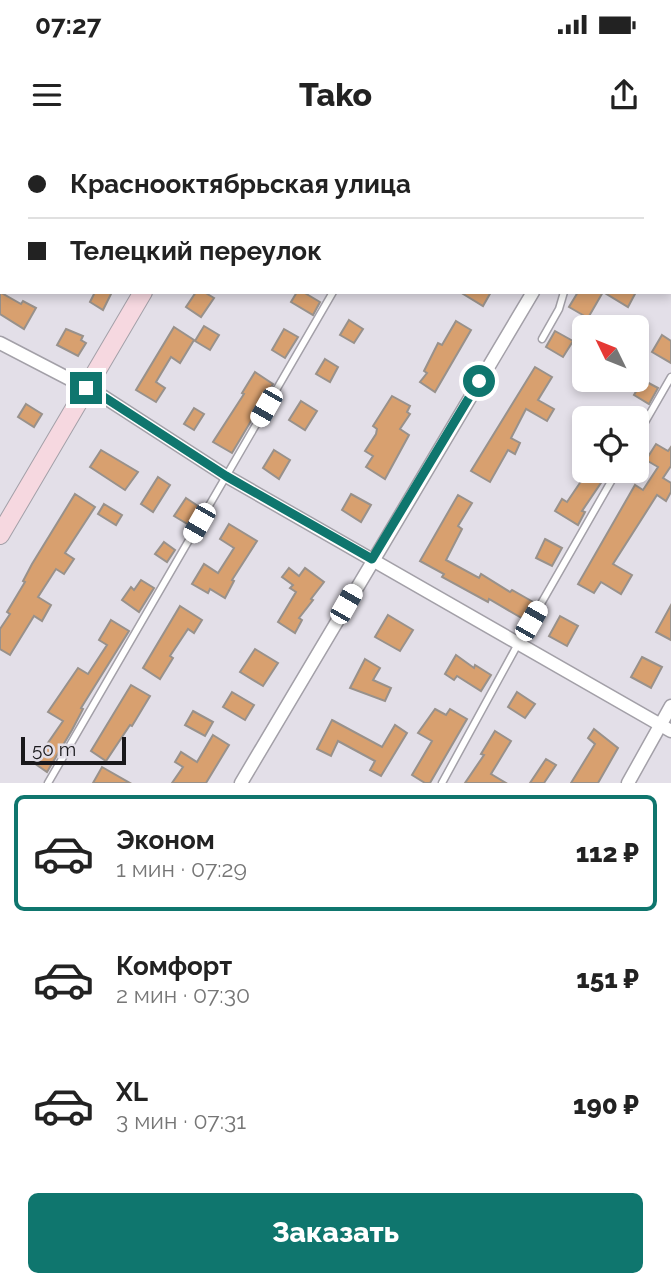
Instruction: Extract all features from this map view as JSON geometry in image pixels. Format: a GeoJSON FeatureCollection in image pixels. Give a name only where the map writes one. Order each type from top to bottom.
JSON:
{"type":"FeatureCollection","features":[{"type":"Feature","properties":{"kind":"main road"},"geometry":{"type":"LineString","coordinates":[[0,535],[143,294]]}},
{"type":"Feature","properties":{"kind":"street"},"geometry":{"type":"LineString","coordinates":[[241,783],[532,294]]}},
{"type":"Feature","properties":{"kind":"street"},"geometry":{"type":"LineString","coordinates":[[0,343],[124,409],[226,476],[666,728]]}},
{"type":"Feature","properties":{"kind":"street"},"geometry":{"type":"LineString","coordinates":[[628,783],[666,728],[671,706]]}},
{"type":"Feature","properties":{"kind":"lane"},"geometry":{"type":"LineString","coordinates":[[48,783],[332,294]]}},
{"type":"Feature","properties":{"kind":"lane"},"geometry":{"type":"LineString","coordinates":[[541,339],[559,309],[563,294]]}},
{"type":"Feature","properties":{"kind":"lane"},"geometry":{"type":"LineString","coordinates":[[649,415],[671,377]]}},
{"type":"Feature","properties":{"kind":"lane"},"geometry":{"type":"LineString","coordinates":[[442,783],[610,483]]}},
{"type":"Feature","properties":{"kind":"building"},"geometry":{"type":"Polygon","coordinates":[[[0,294],[36,308],[24,329],[0,314],[0,294]]]}},
{"type":"Feature","properties":{"kind":"building"},"geometry":{"type":"Polygon","coordinates":[[[94,294],[111,294],[103,310],[90,302],[94,294]]]}},
{"type":"Feature","properties":{"kind":"building"},"geometry":{"type":"Polygon","coordinates":[[[195,294],[207,294],[214,298],[201,317],[186,307],[195,294]]]}},
{"type":"Feature","properties":{"kind":"building"},"geometry":{"type":"Polygon","coordinates":[[[296,294],[306,294],[320,302],[313,315],[291,302],[296,294]]]}},
{"type":"Feature","properties":{"kind":"building"},"geometry":{"type":"Polygon","coordinates":[[[463,294],[490,294],[483,306],[463,294]]]}},
{"type":"Feature","properties":{"kind":"building"},"geometry":{"type":"Polygon","coordinates":[[[577,294],[602,294],[590,315],[583,315],[569,307],[577,294]]]}},
{"type":"Feature","properties":{"kind":"building"},"geometry":{"type":"Polygon","coordinates":[[[606,294],[635,294],[628,307],[606,294]]]}},
{"type":"Feature","properties":{"kind":"building"},"geometry":{"type":"Polygon","coordinates":[[[349,320],[363,329],[354,343],[340,335],[349,320]]]}},
{"type":"Feature","properties":{"kind":"building"},"geometry":{"type":"Polygon","coordinates":[[[456,321],[471,330],[435,392],[420,382],[427,373],[424,371],[438,343],[442,345],[456,321]]]}},
{"type":"Feature","properties":{"kind":"building"},"geometry":{"type":"Polygon","coordinates":[[[204,326],[219,335],[210,350],[195,341],[204,326]]]}},
{"type":"Feature","properties":{"kind":"building"},"geometry":{"type":"Polygon","coordinates":[[[174,327],[194,340],[180,363],[171,357],[156,382],[165,388],[156,402],[136,390],[174,327]]]}},
{"type":"Feature","properties":{"kind":"building"},"geometry":{"type":"Polygon","coordinates":[[[66,329],[83,336],[81,340],[86,343],[78,356],[57,345],[66,329]]]}},
{"type":"Feature","properties":{"kind":"building"},"geometry":{"type":"Polygon","coordinates":[[[284,329],[298,337],[285,358],[272,350],[284,329]]]}},
{"type":"Feature","properties":{"kind":"building"},"geometry":{"type":"Polygon","coordinates":[[[555,331],[572,340],[563,357],[546,347],[555,331]]]}},
{"type":"Feature","properties":{"kind":"building"},"geometry":{"type":"Polygon","coordinates":[[[662,335],[671,341],[671,363],[652,352],[662,335]]]}},
{"type":"Feature","properties":{"kind":"building"},"geometry":{"type":"Polygon","coordinates":[[[325,359],[338,367],[330,382],[316,374],[325,359]]]}},
{"type":"Feature","properties":{"kind":"building"},"geometry":{"type":"Polygon","coordinates":[[[535,367],[552,377],[538,400],[554,409],[547,421],[526,409],[511,438],[520,443],[515,454],[508,450],[490,482],[471,471],[535,367]]]}},
{"type":"Feature","properties":{"kind":"building"},"geometry":{"type":"Polygon","coordinates":[[[255,372],[273,384],[232,453],[213,442],[255,372]]]}},
{"type":"Feature","properties":{"kind":"building"},"geometry":{"type":"Polygon","coordinates":[[[649,383],[658,388],[649,404],[634,395],[636,392],[649,392],[649,383]]]}},
{"type":"Feature","properties":{"kind":"building"},"geometry":{"type":"Polygon","coordinates":[[[392,396],[410,406],[407,412],[410,414],[400,429],[409,435],[385,479],[366,467],[373,456],[365,451],[376,434],[377,429],[373,426],[392,396]]]}},
{"type":"Feature","properties":{"kind":"building"},"geometry":{"type":"Polygon","coordinates":[[[301,401],[317,411],[305,430],[289,420],[301,401]]]}},
{"type":"Feature","properties":{"kind":"building"},"geometry":{"type":"Polygon","coordinates":[[[26,404],[42,414],[34,427],[18,417],[26,404]]]}},
{"type":"Feature","properties":{"kind":"building"},"geometry":{"type":"Polygon","coordinates":[[[194,408],[204,414],[194,430],[184,424],[194,408]]]}},
{"type":"Feature","properties":{"kind":"building"},"geometry":{"type":"Polygon","coordinates":[[[656,444],[668,451],[671,447],[671,466],[663,478],[671,483],[671,492],[666,501],[657,495],[613,564],[632,575],[621,594],[601,582],[594,593],[578,584],[635,485],[643,490],[658,467],[649,462],[649,455],[656,444]]]}},
{"type":"Feature","properties":{"kind":"building"},"geometry":{"type":"Polygon","coordinates":[[[101,450],[138,472],[125,490],[90,467],[101,450]]]}},
{"type":"Feature","properties":{"kind":"building"},"geometry":{"type":"Polygon","coordinates":[[[274,450],[290,460],[279,479],[263,468],[274,450]]]}},
{"type":"Feature","properties":{"kind":"building"},"geometry":{"type":"Polygon","coordinates":[[[158,477],[170,485],[153,512],[141,504],[158,477]]]}},
{"type":"Feature","properties":{"kind":"building"},"geometry":{"type":"Polygon","coordinates":[[[580,483],[601,483],[582,511],[585,512],[578,525],[555,511],[562,499],[567,502],[580,483]]]}},
{"type":"Feature","properties":{"kind":"building"},"geometry":{"type":"Polygon","coordinates":[[[75,494],[95,507],[65,553],[74,559],[64,574],[56,569],[38,597],[51,605],[42,621],[34,616],[10,655],[0,649],[0,629],[10,614],[7,612],[25,582],[23,581],[32,564],[75,494]]]}},
{"type":"Feature","properties":{"kind":"building"},"geometry":{"type":"Polygon","coordinates":[[[351,494],[371,505],[361,522],[342,510],[351,494]]]}},
{"type":"Feature","properties":{"kind":"building"},"geometry":{"type":"Polygon","coordinates":[[[458,495],[472,503],[458,526],[462,529],[446,560],[479,578],[481,574],[510,592],[512,590],[535,603],[525,620],[442,577],[444,574],[420,561],[458,495]]]}},
{"type":"Feature","properties":{"kind":"building"},"geometry":{"type":"Polygon","coordinates":[[[186,498],[201,508],[189,525],[174,516],[186,498]]]}},
{"type":"Feature","properties":{"kind":"building"},"geometry":{"type":"Polygon","coordinates":[[[104,504],[122,515],[116,525],[98,514],[104,504]]]}},
{"type":"Feature","properties":{"kind":"building"},"geometry":{"type":"Polygon","coordinates":[[[229,524],[257,541],[232,580],[234,581],[225,598],[210,589],[208,593],[192,584],[204,564],[218,573],[234,548],[220,539],[229,524]]]}},
{"type":"Feature","properties":{"kind":"building"},"geometry":{"type":"Polygon","coordinates":[[[545,539],[562,548],[552,566],[536,558],[545,539]]]}},
{"type":"Feature","properties":{"kind":"building"},"geometry":{"type":"Polygon","coordinates":[[[164,542],[175,550],[167,562],[155,554],[164,542]]]}},
{"type":"Feature","properties":{"kind":"building"},"geometry":{"type":"Polygon","coordinates":[[[289,568],[299,576],[305,568],[324,582],[299,618],[302,620],[295,633],[278,622],[296,592],[290,588],[293,585],[282,577],[289,568]]]}},
{"type":"Feature","properties":{"kind":"building"},"geometry":{"type":"Polygon","coordinates":[[[141,580],[154,588],[139,612],[122,600],[131,587],[134,590],[141,580]]]}},
{"type":"Feature","properties":{"kind":"building"},"geometry":{"type":"Polygon","coordinates":[[[671,605],[671,640],[656,632],[671,605]]]}},
{"type":"Feature","properties":{"kind":"building"},"geometry":{"type":"Polygon","coordinates":[[[180,606],[202,620],[194,633],[188,629],[170,656],[173,658],[160,679],[143,668],[180,606]]]}},
{"type":"Feature","properties":{"kind":"building"},"geometry":{"type":"Polygon","coordinates":[[[388,615],[413,630],[400,651],[375,637],[388,615]]]}},
{"type":"Feature","properties":{"kind":"building"},"geometry":{"type":"Polygon","coordinates":[[[560,616],[578,626],[567,646],[549,636],[560,616]]]}},
{"type":"Feature","properties":{"kind":"building"},"geometry":{"type":"Polygon","coordinates":[[[111,620],[129,631],[81,708],[83,709],[72,730],[47,772],[34,763],[63,721],[48,712],[78,668],[88,674],[107,645],[99,640],[111,620]]]}},
{"type":"Feature","properties":{"kind":"building"},"geometry":{"type":"Polygon","coordinates":[[[255,649],[278,663],[263,686],[240,672],[255,649]]]}},
{"type":"Feature","properties":{"kind":"building"},"geometry":{"type":"Polygon","coordinates":[[[456,655],[474,668],[475,665],[491,675],[481,691],[457,676],[454,680],[445,674],[456,655]]]}},
{"type":"Feature","properties":{"kind":"building"},"geometry":{"type":"Polygon","coordinates":[[[642,657],[662,667],[651,688],[631,677],[642,657]]]}},
{"type":"Feature","properties":{"kind":"building"},"geometry":{"type":"Polygon","coordinates":[[[365,659],[380,668],[373,680],[391,688],[385,701],[350,688],[365,659]]]}},
{"type":"Feature","properties":{"kind":"building"},"geometry":{"type":"Polygon","coordinates":[[[131,685],[150,696],[106,761],[91,751],[131,685]]]}},
{"type":"Feature","properties":{"kind":"building"},"geometry":{"type":"Polygon","coordinates":[[[232,692],[254,705],[245,720],[223,707],[232,692]]]}},
{"type":"Feature","properties":{"kind":"building"},"geometry":{"type":"Polygon","coordinates":[[[517,692],[535,704],[525,718],[508,707],[517,692]]]}},
{"type":"Feature","properties":{"kind":"building"},"geometry":{"type":"Polygon","coordinates":[[[435,709],[446,715],[450,709],[467,719],[430,783],[425,783],[412,775],[432,741],[418,733],[435,709]]]}},
{"type":"Feature","properties":{"kind":"building"},"geometry":{"type":"Polygon","coordinates":[[[193,711],[213,722],[205,736],[185,725],[193,711]]]}},
{"type":"Feature","properties":{"kind":"building"},"geometry":{"type":"Polygon","coordinates":[[[332,720],[382,747],[395,725],[407,733],[381,776],[370,770],[375,761],[338,741],[331,756],[317,749],[332,720]]]}},
{"type":"Feature","properties":{"kind":"building"},"geometry":{"type":"Polygon","coordinates":[[[594,729],[618,748],[598,783],[571,783],[595,744],[588,738],[594,729]]]}},
{"type":"Feature","properties":{"kind":"building"},"geometry":{"type":"Polygon","coordinates":[[[495,731],[511,741],[491,774],[506,783],[465,783],[484,755],[481,754],[495,731]]]}},
{"type":"Feature","properties":{"kind":"building"},"geometry":{"type":"Polygon","coordinates":[[[213,735],[229,745],[206,783],[172,783],[183,767],[175,762],[181,752],[197,762],[213,735]]]}},
{"type":"Feature","properties":{"kind":"building"},"geometry":{"type":"Polygon","coordinates":[[[546,759],[556,765],[544,783],[530,783],[546,759]]]}},
{"type":"Feature","properties":{"kind":"building"},"geometry":{"type":"Polygon","coordinates":[[[102,767],[130,783],[93,783],[102,767]]]}},
{"type":"Feature","properties":{"kind":"route"},"geometry":{"type":"LineString","coordinates":[[86,388],[226,476],[372,559],[479,381]]}}]}
